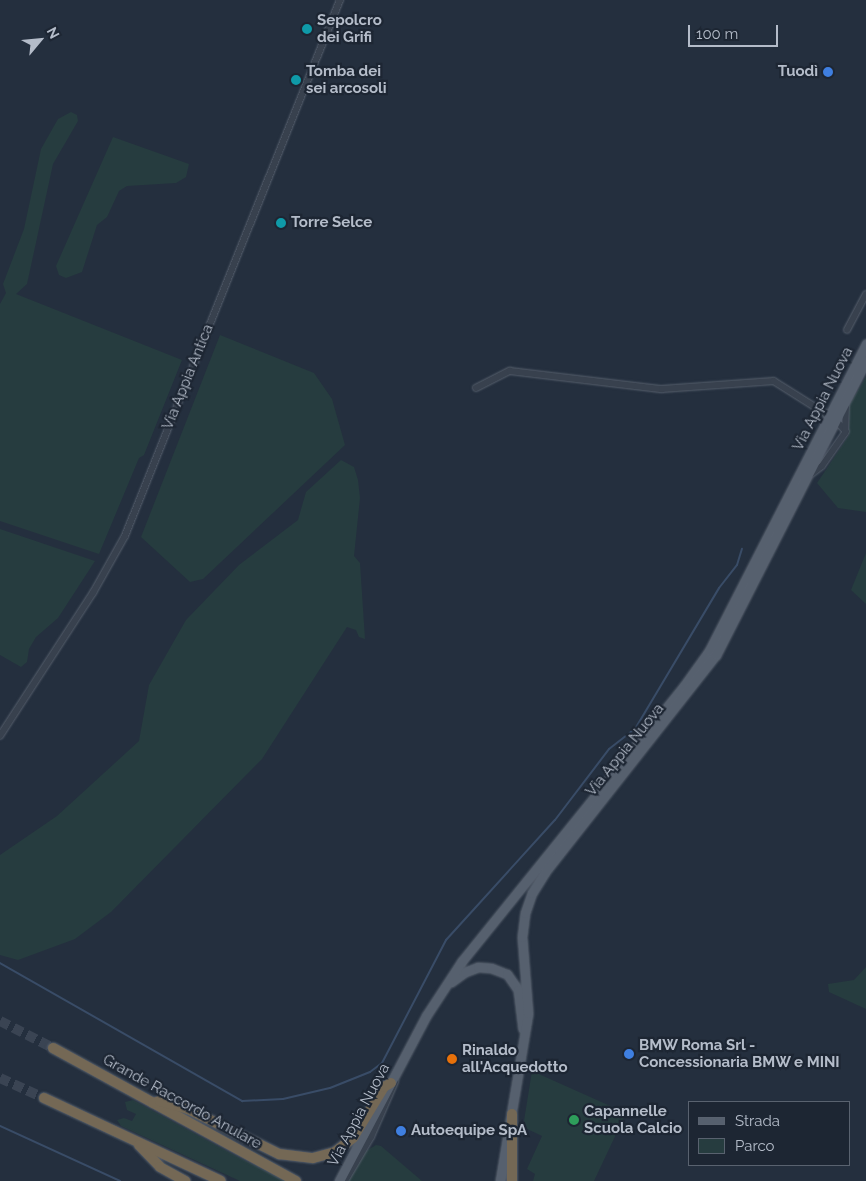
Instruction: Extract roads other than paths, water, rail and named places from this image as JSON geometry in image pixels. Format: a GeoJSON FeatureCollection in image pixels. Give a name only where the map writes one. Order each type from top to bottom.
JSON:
{"type":"FeatureCollection","features":[{"type":"Feature","properties":{"kind":"highway","name":"Grande Raccordo Anulare"},"geometry":{"type":"LineString","coordinates":[[53,1048],[296,1181]]}},
{"type":"Feature","properties":{"kind":"highway"},"geometry":{"type":"LineString","coordinates":[[153,1103],[160,1101],[188,1109],[279,1154],[313,1158],[338,1150],[353,1138],[384,1087],[392,1083]]}},
{"type":"Feature","properties":{"kind":"highway"},"geometry":{"type":"LineString","coordinates":[[44,1098],[221,1181]]}},
{"type":"Feature","properties":{"kind":"highway"},"geometry":{"type":"LineString","coordinates":[[512,1114],[512,1181]]}},
{"type":"Feature","properties":{"kind":"highway"},"geometry":{"type":"LineString","coordinates":[[139,1144],[160,1167],[185,1181]]}},
{"type":"Feature","properties":{"kind":"main road","name":"Via Appia Nuova"},"geometry":{"type":"LineString","coordinates":[[500,1181],[524,1032],[528,995],[523,930],[534,888],[710,663],[808,476],[866,344]]}},
{"type":"Feature","properties":{"kind":"main road","name":"Via Appia Nuova"},"geometry":{"type":"LineString","coordinates":[[339,1181],[442,990],[474,945],[702,661],[833,418],[846,402],[865,365]]}},
{"type":"Feature","properties":{"kind":"main road"},"geometry":{"type":"LineString","coordinates":[[442,990],[472,969],[486,967],[503,972],[518,990],[521,1025],[524,1032]]}},
{"type":"Feature","properties":{"kind":"street","name":"Via Appia Antica"},"geometry":{"type":"LineString","coordinates":[[0,736],[93,593],[125,536],[340,0]]}},
{"type":"Feature","properties":{"kind":"street"},"geometry":{"type":"LineString","coordinates":[[847,330],[866,295]]}},
{"type":"Feature","properties":{"kind":"street"},"geometry":{"type":"LineString","coordinates":[[476,388],[510,371],[662,388],[774,381],[833,418],[846,431]]}},
{"type":"Feature","properties":{"kind":"street"},"geometry":{"type":"LineString","coordinates":[[808,476],[824,464],[846,431],[846,402]]}},
{"type":"Feature","properties":{"kind":"street","name":"Via Appia Nuova"},"geometry":{"type":"LineString","coordinates":[[345,1181],[371,1137],[403,1061]]}},
{"type":"Feature","properties":{"kind":"waterway"},"geometry":{"type":"LineString","coordinates":[[0,963],[242,1101],[283,1099],[330,1088],[370,1072],[382,1063],[446,940],[555,820],[609,749],[635,729],[719,588],[737,565],[742,549]]}},
{"type":"Feature","properties":{"kind":"waterway"},"geometry":{"type":"LineString","coordinates":[[0,1126],[120,1181]]}},
{"type":"Feature","properties":{"kind":"tunnel"},"geometry":{"type":"LineString","coordinates":[[0,1021],[53,1048]]}},
{"type":"Feature","properties":{"kind":"tunnel"},"geometry":{"type":"LineString","coordinates":[[0,1078],[44,1098]]}},
{"type":"Feature","properties":{"kind":"place","name":"Sepolcro dei Grifi"},"geometry":{"type":"Point","coordinates":[307,29]}},
{"type":"Feature","properties":{"kind":"place","name":"Tuodì"},"geometry":{"type":"Point","coordinates":[828,72]}},
{"type":"Feature","properties":{"kind":"place","name":"Tomba dei sei arcosoli"},"geometry":{"type":"Point","coordinates":[296,80]}},
{"type":"Feature","properties":{"kind":"place","name":"Torre Selce"},"geometry":{"type":"Point","coordinates":[281,223]}},
{"type":"Feature","properties":{"kind":"place","name":"BMW Roma Srl - Concessionaria BMW e MINI"},"geometry":{"type":"Point","coordinates":[629,1054]}},
{"type":"Feature","properties":{"kind":"place","name":"Rinaldo all'Acquedotto"},"geometry":{"type":"Point","coordinates":[452,1059]}},
{"type":"Feature","properties":{"kind":"place","name":"Capannelle Scuola Calcio"},"geometry":{"type":"Point","coordinates":[574,1120]}},
{"type":"Feature","properties":{"kind":"place","name":"Autoequipe SpA"},"geometry":{"type":"Point","coordinates":[401,1131]}}]}
